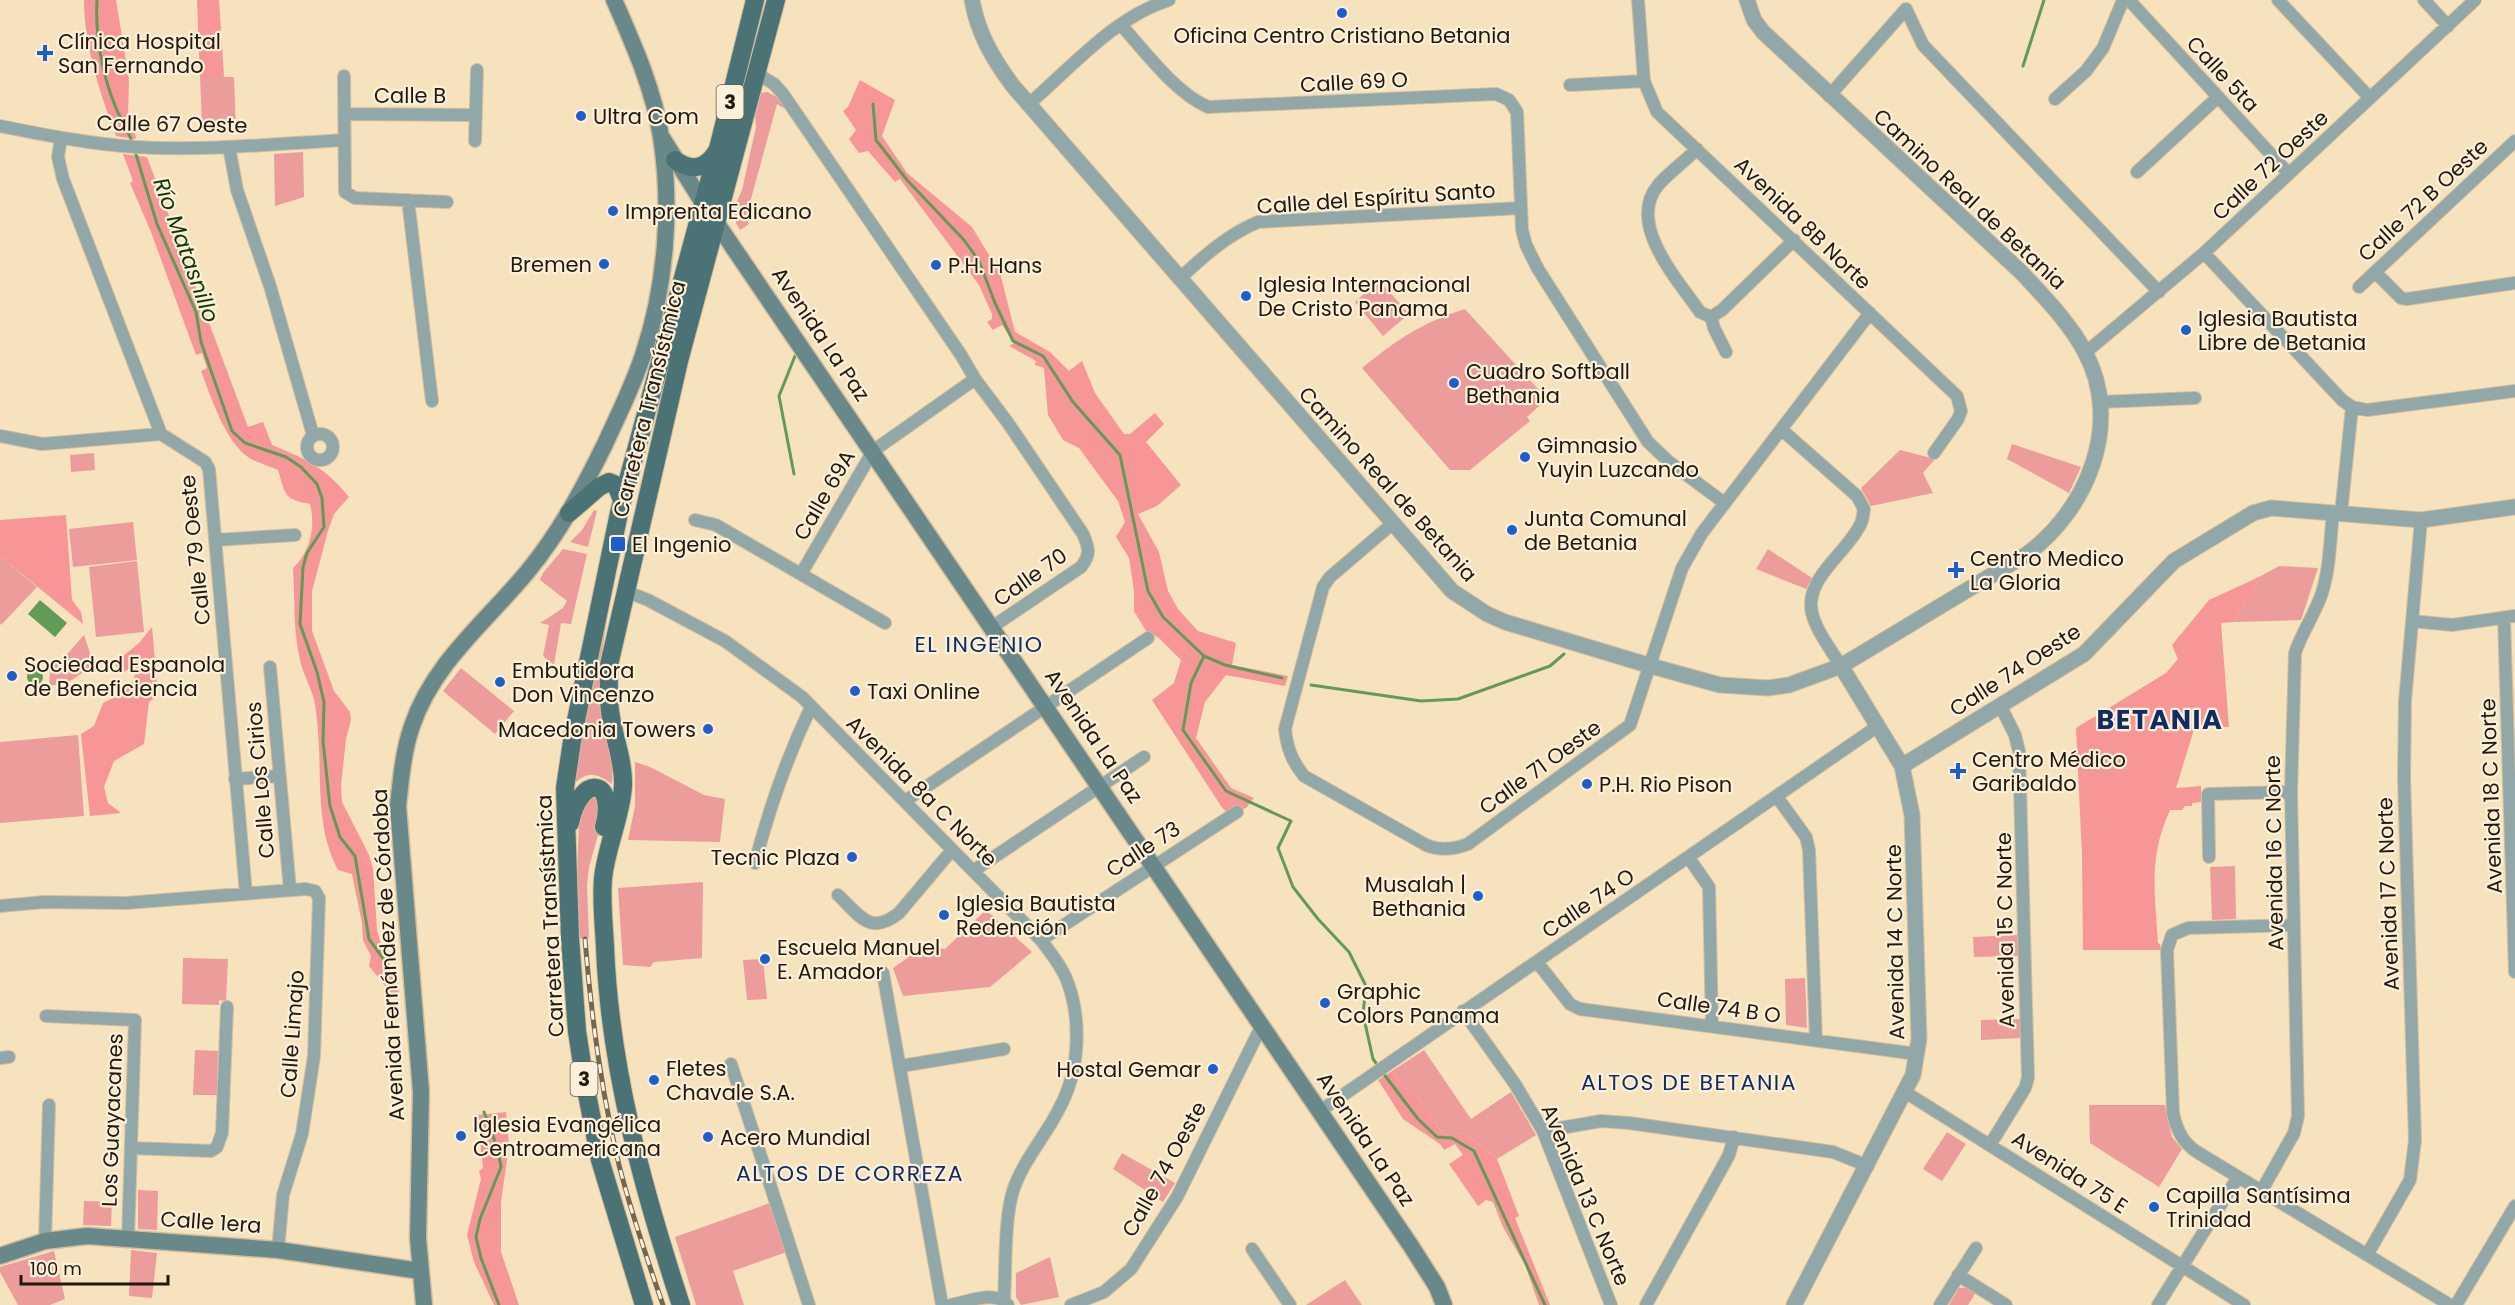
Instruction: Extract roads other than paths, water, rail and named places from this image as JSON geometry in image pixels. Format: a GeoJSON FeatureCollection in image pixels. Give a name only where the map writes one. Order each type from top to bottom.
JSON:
{"type":"FeatureCollection","features":[{"type":"Feature","properties":{"kind":"main road","name":"Avenida Fernández de Córdoba"},"geometry":{"type":"LineString","coordinates":[[424,1305],[418,1238],[421,1092],[398,806],[402,766],[412,726],[424,697],[443,668],[528,572],[583,490],[627,397],[652,324],[665,238],[665,190],[661,136],[646,80],[614,0]]}},
{"type":"Feature","properties":{"kind":"main road","name":"Carretera Transístmica"},"geometry":{"type":"LineString","coordinates":[[644,1305],[600,1160],[585,1084],[570,938],[565,788],[573,735],[622,500],[718,149],[755,0]]}},
{"type":"Feature","properties":{"kind":"main road","name":"Carretera Transístmica"},"geometry":{"type":"LineString","coordinates":[[681,1305],[658,1235],[629,1127],[612,1027],[604,931],[603,880],[609,845],[621,806],[623,785],[620,756],[610,711],[609,665],[679,361],[776,0]]}},
{"type":"Feature","properties":{"kind":"main road","name":"Avenida La Paz"},"geometry":{"type":"LineString","coordinates":[[661,136],[703,203],[1411,1246],[1437,1287],[1444,1305]]}},
{"type":"Feature","properties":{"kind":"main road"},"geometry":{"type":"LineString","coordinates":[[675,160],[688,167],[699,168],[709,162],[718,149]]}},
{"type":"Feature","properties":{"kind":"main road"},"geometry":{"type":"LineString","coordinates":[[569,513],[598,488],[609,482],[616,485],[622,500]]}},
{"type":"Feature","properties":{"kind":"main road"},"geometry":{"type":"LineString","coordinates":[[566,846],[577,800],[587,790],[601,791],[607,799],[608,811],[596,862],[595,878],[604,931]]}},
{"type":"Feature","properties":{"kind":"main road","name":"Calle 1era"},"geometry":{"type":"LineString","coordinates":[[0,1256],[45,1241],[87,1236],[278,1250],[420,1271]]}},
{"type":"Feature","properties":{"kind":"street","name":"Camino Real de Betania"},"geometry":{"type":"LineString","coordinates":[[972,0],[977,26],[986,46],[1013,86],[1452,591],[1487,614],[1651,666],[1720,684],[1768,688],[1789,685],[1841,666],[2027,554],[2046,540],[2082,494],[2095,460],[2100,438],[2100,402],[2093,370],[2085,353],[2054,306],[2022,273],[1829,96],[1763,32],[1754,20],[1747,0]]}},
{"type":"Feature","properties":{"kind":"street"},"geometry":{"type":"LineString","coordinates":[[1030,103],[1121,25],[1148,8],[1169,0]]}},
{"type":"Feature","properties":{"kind":"street","name":"Avenida 8B Norte"},"geometry":{"type":"LineString","coordinates":[[1638,0],[1644,81],[1657,112],[1957,396],[1961,411],[1958,419],[1934,453]]}},
{"type":"Feature","properties":{"kind":"street"},"geometry":{"type":"LineString","coordinates":[[2055,99],[2086,71],[2103,48],[2123,0]]}},
{"type":"Feature","properties":{"kind":"street","name":"Calle 5ta"},"geometry":{"type":"LineString","coordinates":[[2129,0],[2289,174]]}},
{"type":"Feature","properties":{"kind":"street"},"geometry":{"type":"LineString","coordinates":[[2278,0],[2370,99]]}},
{"type":"Feature","properties":{"kind":"street"},"geometry":{"type":"LineString","coordinates":[[2424,0],[2448,26]]}},
{"type":"Feature","properties":{"kind":"street","name":"Calle 72 Oeste"},"geometry":{"type":"LineString","coordinates":[[2085,353],[2204,253],[2475,0]]}},
{"type":"Feature","properties":{"kind":"street"},"geometry":{"type":"LineString","coordinates":[[1829,96],[1906,9],[1923,45],[2159,292]]}},
{"type":"Feature","properties":{"kind":"street","name":"Calle 69 O"},"geometry":{"type":"LineString","coordinates":[[1121,25],[1192,99],[1208,107],[1496,94],[1503,97],[1517,112],[1522,230],[1526,245],[1538,269],[1648,442],[1668,461],[1723,502]]}},
{"type":"Feature","properties":{"kind":"street"},"geometry":{"type":"LineString","coordinates":[[475,141],[477,70]]}},
{"type":"Feature","properties":{"kind":"street"},"geometry":{"type":"LineString","coordinates":[[756,73],[774,84],[783,94],[961,355],[975,380]]}},
{"type":"Feature","properties":{"kind":"street"},"geometry":{"type":"LineString","coordinates":[[344,76],[344,186],[348,196],[447,202]]}},
{"type":"Feature","properties":{"kind":"street"},"geometry":{"type":"LineString","coordinates":[[1570,85],[1644,81]]}},
{"type":"Feature","properties":{"kind":"street"},"geometry":{"type":"LineString","coordinates":[[2137,172],[2218,97]]}},
{"type":"Feature","properties":{"kind":"street","name":"Calle B"},"geometry":{"type":"LineString","coordinates":[[344,114],[476,115]]}},
{"type":"Feature","properties":{"kind":"street","name":"Calle 67 Oeste"},"geometry":{"type":"LineString","coordinates":[[0,126],[61,138],[139,147],[229,147],[344,140]]}},
{"type":"Feature","properties":{"kind":"street"},"geometry":{"type":"LineString","coordinates":[[0,436],[42,444],[160,434],[63,179],[58,157],[61,138]]}},
{"type":"Feature","properties":{"kind":"street","name":"Calle 72 B Oeste"},"geometry":{"type":"LineString","coordinates":[[2358,287],[2515,141]]}},
{"type":"Feature","properties":{"kind":"street"},"geometry":{"type":"LineString","coordinates":[[229,147],[237,190],[270,286],[313,435]]}},
{"type":"Feature","properties":{"kind":"street"},"geometry":{"type":"LineString","coordinates":[[1697,149],[1658,185],[1650,200],[1647,215],[1654,245],[1700,312],[1711,316],[1722,310],[1794,240]]}},
{"type":"Feature","properties":{"kind":"street"},"geometry":{"type":"LineString","coordinates":[[408,200],[432,401]]}},
{"type":"Feature","properties":{"kind":"street","name":"Calle del Espíritu Santo"},"geometry":{"type":"LineString","coordinates":[[1179,279],[1219,243],[1238,230],[1258,222],[1521,208]]}},
{"type":"Feature","properties":{"kind":"street"},"geometry":{"type":"LineString","coordinates":[[2204,253],[2352,408],[2367,410],[2515,391]]}},
{"type":"Feature","properties":{"kind":"street"},"geometry":{"type":"LineString","coordinates":[[2374,272],[2401,298],[2406,299],[2515,283]]}},
{"type":"Feature","properties":{"kind":"street","name":"Calle 71 Oeste"},"geometry":{"type":"LineString","coordinates":[[1392,524],[1330,577],[1323,587],[1285,729],[1291,760],[1304,776],[1426,845],[1435,849],[1468,844],[1630,725],[1682,568],[1702,533],[1723,502],[1782,430],[1870,313]]}},
{"type":"Feature","properties":{"kind":"street"},"geometry":{"type":"LineString","coordinates":[[1711,316],[1714,328],[1726,352]]}},
{"type":"Feature","properties":{"kind":"street","name":"Calle 69A"},"geometry":{"type":"LineString","coordinates":[[801,574],[873,451],[975,380]]}},
{"type":"Feature","properties":{"kind":"street","name":"Calle 70"},"geometry":{"type":"LineString","coordinates":[[975,380],[1008,423],[1083,534],[1089,548],[1088,558],[1081,567],[992,627]]}},
{"type":"Feature","properties":{"kind":"street"},"geometry":{"type":"LineString","coordinates":[[2100,402],[2195,398]]}},
{"type":"Feature","properties":{"kind":"street","name":"Avenida 16 C Norte"},"geometry":{"type":"LineString","coordinates":[[2262,1190],[2294,1134],[2298,1116],[2290,792],[2295,653],[2322,592],[2328,570],[2352,408]]}},
{"type":"Feature","properties":{"kind":"street"},"geometry":{"type":"LineString","coordinates":[[1782,430],[1857,496],[1864,509],[1861,524],[1816,586],[1811,603],[1816,623],[1902,766]]}},
{"type":"Feature","properties":{"kind":"street","name":"Calle 79 Oeste"},"geometry":{"type":"LineString","coordinates":[[160,434],[205,462],[209,469],[246,894]]}},
{"type":"Feature","properties":{"kind":"street","name":"Calle 74 Oeste"},"geometry":{"type":"LineString","coordinates":[[1902,766],[2084,654],[2174,561],[2253,513],[2271,508],[2421,520],[2515,507]]}},
{"type":"Feature","properties":{"kind":"street"},"geometry":{"type":"LineString","coordinates":[[695,520],[716,525],[885,623]]}},
{"type":"Feature","properties":{"kind":"street","name":"Avenida 17 C Norte"},"geometry":{"type":"LineString","coordinates":[[2367,1255],[2410,1180],[2415,1140],[2404,778],[2404,701],[2421,520]]}},
{"type":"Feature","properties":{"kind":"street"},"geometry":{"type":"LineString","coordinates":[[215,540],[296,535]]}},
{"type":"Feature","properties":{"kind":"street","name":"Avenida 8a C Norte"},"geometry":{"type":"LineString","coordinates":[[625,591],[648,600],[746,654],[811,707],[1041,940],[1066,978],[1072,999],[1076,1046],[1071,1079],[1060,1108],[1038,1141],[1013,1190],[1009,1207],[1006,1303]]}},
{"type":"Feature","properties":{"kind":"street"},"geometry":{"type":"LineString","coordinates":[[2412,621],[2452,625],[2510,617]]}},
{"type":"Feature","properties":{"kind":"street","name":"Avenida 18 C Norte"},"geometry":{"type":"LineString","coordinates":[[2510,617],[2515,972]]}},
{"type":"Feature","properties":{"kind":"street"},"geometry":{"type":"LineString","coordinates":[[905,801],[1148,638]]}},
{"type":"Feature","properties":{"kind":"street","name":"Calle Los Cirios"},"geometry":{"type":"LineString","coordinates":[[270,667],[290,890]]}},
{"type":"Feature","properties":{"kind":"street"},"geometry":{"type":"LineString","coordinates":[[755,863],[766,822],[794,742],[811,707]]}},
{"type":"Feature","properties":{"kind":"street","name":"Avenida 15 C Norte"},"geometry":{"type":"LineString","coordinates":[[1990,1145],[2025,1089],[2028,1078],[2019,751],[2015,735],[2001,707]]}},
{"type":"Feature","properties":{"kind":"street","name":"Calle 74 O"},"geometry":{"type":"LineString","coordinates":[[1320,1111],[1878,726]]}},
{"type":"Feature","properties":{"kind":"street"},"geometry":{"type":"LineString","coordinates":[[973,871],[1144,757]]}},
{"type":"Feature","properties":{"kind":"street","name":"Avenida 14 C Norte"},"geometry":{"type":"LineString","coordinates":[[1794,1305],[1868,1166],[1913,1075],[1920,1019],[1912,815],[1902,766]]}},
{"type":"Feature","properties":{"kind":"street"},"geometry":{"type":"LineString","coordinates":[[236,779],[279,776]]}},
{"type":"Feature","properties":{"kind":"street"},"geometry":{"type":"LineString","coordinates":[[2209,857],[2208,794],[2290,792]]}},
{"type":"Feature","properties":{"kind":"street"},"geometry":{"type":"LineString","coordinates":[[1777,796],[1806,837],[1809,850],[1816,1040]]}},
{"type":"Feature","properties":{"kind":"street","name":"Calle 73"},"geometry":{"type":"LineString","coordinates":[[1041,940],[1237,812]]}},
{"type":"Feature","properties":{"kind":"street"},"geometry":{"type":"LineString","coordinates":[[838,895],[866,921],[877,925],[890,920],[899,913],[952,850]]}},
{"type":"Feature","properties":{"kind":"street"},"geometry":{"type":"LineString","coordinates":[[1689,858],[1709,887],[1712,1026]]}},
{"type":"Feature","properties":{"kind":"street"},"geometry":{"type":"LineString","coordinates":[[0,906],[44,902],[126,903],[290,890]]}},
{"type":"Feature","properties":{"kind":"street","name":"Calle Limajo"},"geometry":{"type":"LineString","coordinates":[[278,1250],[283,1195],[302,1134],[314,1056],[319,898],[315,891],[290,890]]}},
{"type":"Feature","properties":{"kind":"street"},"geometry":{"type":"LineString","coordinates":[[2293,925],[2188,928],[2172,935],[2168,942],[2173,1113],[2179,1134],[2189,1147],[2450,1305]]}},
{"type":"Feature","properties":{"kind":"street","name":"Calle 74 B O"},"geometry":{"type":"LineString","coordinates":[[1537,962],[1570,1004],[1580,1009],[1917,1054]]}},
{"type":"Feature","properties":{"kind":"street"},"geometry":{"type":"LineString","coordinates":[[883,973],[942,1305]]}},
{"type":"Feature","properties":{"kind":"street"},"geometry":{"type":"LineString","coordinates":[[131,1148],[211,1151],[217,1147],[222,1133],[226,1007]]}},
{"type":"Feature","properties":{"kind":"street","name":"Avenida 13 C Norte"},"geometry":{"type":"LineString","coordinates":[[1463,1011],[1515,1084],[1543,1131],[1611,1305]]}},
{"type":"Feature","properties":{"kind":"street","name":"Los Guayacanes"},"geometry":{"type":"LineString","coordinates":[[46,1016],[135,1020],[128,1239]]}},
{"type":"Feature","properties":{"kind":"street","name":"Calle 74 Oeste"},"geometry":{"type":"LineString","coordinates":[[1071,1305],[1104,1292],[1131,1269],[1177,1197],[1262,1025]]}},
{"type":"Feature","properties":{"kind":"street"},"geometry":{"type":"LineString","coordinates":[[901,1066],[1004,1049]]}},
{"type":"Feature","properties":{"kind":"street"},"geometry":{"type":"LineString","coordinates":[[731,1064],[809,1305]]}},
{"type":"Feature","properties":{"kind":"street","name":"Avenida 75 E"},"geometry":{"type":"LineString","coordinates":[[1905,1092],[2244,1305]]}},
{"type":"Feature","properties":{"kind":"street"},"geometry":{"type":"LineString","coordinates":[[45,1241],[50,1105]]}},
{"type":"Feature","properties":{"kind":"street"},"geometry":{"type":"LineString","coordinates":[[1543,1131],[1601,1121],[1833,1152],[1868,1166]]}},
{"type":"Feature","properties":{"kind":"street"},"geometry":{"type":"LineString","coordinates":[[1646,1305],[1729,1155],[1734,1137]]}},
{"type":"Feature","properties":{"kind":"street"},"geometry":{"type":"LineString","coordinates":[[2158,1305],[2238,1177]]}},
{"type":"Feature","properties":{"kind":"street"},"geometry":{"type":"LineString","coordinates":[[2456,1305],[2515,1206]]}},
{"type":"Feature","properties":{"kind":"street"},"geometry":{"type":"LineString","coordinates":[[1940,1305],[1976,1248]]}},
{"type":"Feature","properties":{"kind":"street"},"geometry":{"type":"LineString","coordinates":[[1252,1249],[1290,1305]]}},
{"type":"Feature","properties":{"kind":"street"},"geometry":{"type":"LineString","coordinates":[[1958,1275],[2006,1305]]}},
{"type":"Feature","properties":{"kind":"street"},"geometry":{"type":"LineString","coordinates":[[951,1305],[992,1297],[1006,1303]]}},
{"type":"Feature","properties":{"kind":"waterway","name":"Río Matasnillo"},"geometry":{"type":"LineString","coordinates":[[97,0],[98,41],[103,69],[116,108],[132,142]]}},
{"type":"Feature","properties":{"kind":"waterway"},"geometry":{"type":"LineString","coordinates":[[2023,66],[2044,0]]}},
{"type":"Feature","properties":{"kind":"waterway"},"geometry":{"type":"LineString","coordinates":[[873,104],[876,140],[907,180],[964,240],[979,261],[1013,341],[1043,356],[1073,402],[1120,455],[1148,591],[1163,617],[1204,656],[1191,683],[1183,730],[1226,791],[1291,821],[1278,848],[1293,887],[1318,919],[1349,952],[1366,986],[1363,1014],[1373,1059],[1379,1067]]}},
{"type":"Feature","properties":{"kind":"waterway","name":"Río Matasnillo"},"geometry":{"type":"LineString","coordinates":[[135,151],[157,224],[196,312],[201,342],[232,431],[245,443],[286,457],[301,467],[317,484],[322,498],[324,527],[307,553],[303,567],[300,624],[317,672],[324,702],[323,741],[330,806],[340,837],[355,856],[369,939],[396,976]]}},
{"type":"Feature","properties":{"kind":"waterway"},"geometry":{"type":"LineString","coordinates":[[794,474],[779,396],[795,356]]}},
{"type":"Feature","properties":{"kind":"waterway"},"geometry":{"type":"LineString","coordinates":[[1311,685],[1421,701],[1458,699],[1550,666],[1564,654]]}},
{"type":"Feature","properties":{"kind":"waterway"},"geometry":{"type":"LineString","coordinates":[[1204,656],[1225,665],[1282,678]]}},
{"type":"Feature","properties":{"kind":"waterway"},"geometry":{"type":"LineString","coordinates":[[1383,1073],[1418,1119],[1437,1137],[1452,1138],[1474,1151],[1545,1305]]}},
{"type":"Feature","properties":{"kind":"waterway","name":"Río Matasnillo"},"geometry":{"type":"LineString","coordinates":[[484,1112],[497,1147],[501,1167],[480,1219],[476,1237],[481,1258],[499,1305]]}},
{"type":"Feature","properties":{"kind":"railway"},"geometry":{"type":"LineString","coordinates":[[585,939],[590,996],[607,1109],[619,1165],[663,1305]]}},
{"type":"Feature","properties":{"kind":"place","name":"Oficina Centro Cristiano Betania"},"geometry":{"type":"Point","coordinates":[1342,13]}},
{"type":"Feature","properties":{"kind":"place","name":"Clínica Hospital San Fernando"},"geometry":{"type":"Point","coordinates":[45,53]}},
{"type":"Feature","properties":{"kind":"place","name":"Ultra Com"},"geometry":{"type":"Point","coordinates":[581,116]}},
{"type":"Feature","properties":{"kind":"place","name":"Imprenta Edicano"},"geometry":{"type":"Point","coordinates":[613,211]}},
{"type":"Feature","properties":{"kind":"place","name":"Bremen"},"geometry":{"type":"Point","coordinates":[604,264]}},
{"type":"Feature","properties":{"kind":"place","name":"P.H. Hans"},"geometry":{"type":"Point","coordinates":[936,265]}},
{"type":"Feature","properties":{"kind":"place","name":"Iglesia Internacional De Cristo Panama"},"geometry":{"type":"Point","coordinates":[1246,296]}},
{"type":"Feature","properties":{"kind":"place","name":"Iglesia Bautista Libre de Betania"},"geometry":{"type":"Point","coordinates":[2186,330]}},
{"type":"Feature","properties":{"kind":"place","name":"Cuadro Softball Bethania"},"geometry":{"type":"Point","coordinates":[1454,383]}},
{"type":"Feature","properties":{"kind":"place","name":"Gimnasio Yuyin Luzcando"},"geometry":{"type":"Point","coordinates":[1525,457]}},
{"type":"Feature","properties":{"kind":"place","name":"Junta Comunal de Betania"},"geometry":{"type":"Point","coordinates":[1512,530]}},
{"type":"Feature","properties":{"kind":"place","name":"El Ingenio"},"geometry":{"type":"Point","coordinates":[618,544]}},
{"type":"Feature","properties":{"kind":"place","name":"Centro Medico La Gloria"},"geometry":{"type":"Point","coordinates":[1956,570]}},
{"type":"Feature","properties":{"kind":"place","name":"Sociedad Espanola de Beneficiencia"},"geometry":{"type":"Point","coordinates":[12,676]}},
{"type":"Feature","properties":{"kind":"place","name":"Embutidora Don Vincenzo"},"geometry":{"type":"Point","coordinates":[500,682]}},
{"type":"Feature","properties":{"kind":"place","name":"Taxi Online"},"geometry":{"type":"Point","coordinates":[855,691]}},
{"type":"Feature","properties":{"kind":"place","name":"Macedonia Towers"},"geometry":{"type":"Point","coordinates":[708,729]}},
{"type":"Feature","properties":{"kind":"place","name":"Centro Médico Garibaldo"},"geometry":{"type":"Point","coordinates":[1958,771]}},
{"type":"Feature","properties":{"kind":"place","name":"P.H. Rio Pison"},"geometry":{"type":"Point","coordinates":[1587,784]}},
{"type":"Feature","properties":{"kind":"place","name":"Tecnic Plaza"},"geometry":{"type":"Point","coordinates":[852,857]}},
{"type":"Feature","properties":{"kind":"place","name":"Musalah | Bethania"},"geometry":{"type":"Point","coordinates":[1478,896]}},
{"type":"Feature","properties":{"kind":"place","name":"Iglesia Bautista Redención"},"geometry":{"type":"Point","coordinates":[944,915]}},
{"type":"Feature","properties":{"kind":"place","name":"Escuela Manuel E. Amador"},"geometry":{"type":"Point","coordinates":[765,959]}},
{"type":"Feature","properties":{"kind":"place","name":"Graphic Colors Panama"},"geometry":{"type":"Point","coordinates":[1325,1003]}},
{"type":"Feature","properties":{"kind":"place","name":"Hostal Gemar"},"geometry":{"type":"Point","coordinates":[1213,1069]}},
{"type":"Feature","properties":{"kind":"place","name":"Fletes Chavale S.A."},"geometry":{"type":"Point","coordinates":[654,1080]}},
{"type":"Feature","properties":{"kind":"place","name":"Iglesia Evangélica Centroamericana"},"geometry":{"type":"Point","coordinates":[461,1136]}},
{"type":"Feature","properties":{"kind":"place","name":"Acero Mundial"},"geometry":{"type":"Point","coordinates":[708,1137]}},
{"type":"Feature","properties":{"kind":"place","name":"Capilla Santísima Trinidad"},"geometry":{"type":"Point","coordinates":[2154,1207]}},
{"type":"Feature","properties":{"kind":"district","name":"EL INGENIO"},"geometry":{"type":"Point","coordinates":[979,644]}},
{"type":"Feature","properties":{"kind":"district","name":"BETANIA"},"geometry":{"type":"Point","coordinates":[2160,719]}},
{"type":"Feature","properties":{"kind":"district","name":"ALTOS DE BETANIA"},"geometry":{"type":"Point","coordinates":[1689,1082]}},
{"type":"Feature","properties":{"kind":"district","name":"ALTOS DE CORREZA"},"geometry":{"type":"Point","coordinates":[850,1173]}}]}
